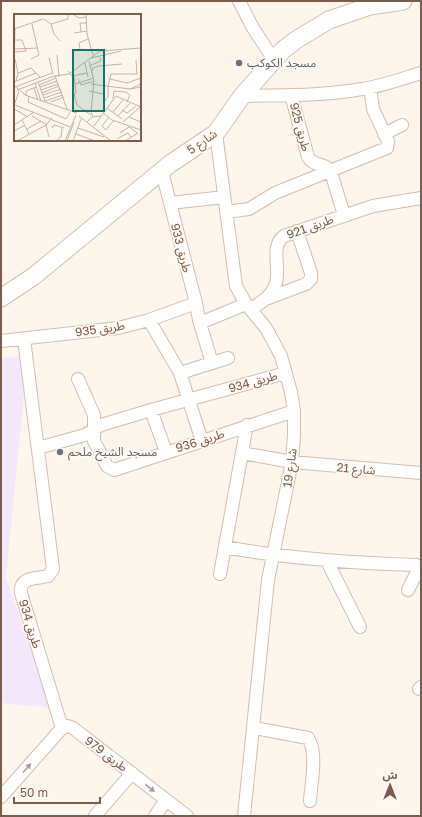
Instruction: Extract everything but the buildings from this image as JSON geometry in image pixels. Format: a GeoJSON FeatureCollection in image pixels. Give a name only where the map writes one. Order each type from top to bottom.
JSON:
{"type":"FeatureCollection","features":[{"type":"Feature","properties":{"kind":"street"},"geometry":{"type":"LineString","coordinates":[[239,1],[253,28],[274,60]]}},
{"type":"Feature","properties":{"kind":"street","name":"شارع 5"},"geometry":{"type":"LineString","coordinates":[[1,298],[51,263],[180,157],[216,133],[242,96],[274,60],[296,40],[329,20],[370,6],[403,1]]}},
{"type":"Feature","properties":{"kind":"street"},"geometry":{"type":"LineString","coordinates":[[242,96],[329,94],[370,88],[421,73]]}},
{"type":"Feature","properties":{"kind":"street"},"geometry":{"type":"LineString","coordinates":[[226,212],[249,209],[275,192],[331,172],[385,150],[389,143],[373,109],[370,88]]}},
{"type":"Feature","properties":{"kind":"street","name":"طريق 925"},"geometry":{"type":"LineString","coordinates":[[292,95],[308,156],[312,162],[326,166],[331,172]]}},
{"type":"Feature","properties":{"kind":"street"},"geometry":{"type":"LineString","coordinates":[[384,134],[402,125]]}},
{"type":"Feature","properties":{"kind":"street","name":"شارع 19"},"geometry":{"type":"LineString","coordinates":[[216,133],[233,276],[236,286],[248,307],[274,340],[286,373],[294,411],[292,462],[272,556],[244,816]]}},
{"type":"Feature","properties":{"kind":"street","name":"طريق 933"},"geometry":{"type":"LineString","coordinates":[[162,172],[200,323],[212,363]]}},
{"type":"Feature","properties":{"kind":"street"},"geometry":{"type":"LineString","coordinates":[[331,172],[344,215]]}},
{"type":"Feature","properties":{"kind":"street"},"geometry":{"type":"LineString","coordinates":[[170,203],[224,197]]}},
{"type":"Feature","properties":{"kind":"street","name":"طريق 921"},"geometry":{"type":"LineString","coordinates":[[248,307],[264,300],[273,291],[277,279],[278,243],[284,236],[344,215],[387,203],[421,198]]}},
{"type":"Feature","properties":{"kind":"street"},"geometry":{"type":"LineString","coordinates":[[264,300],[306,284],[311,279],[311,273],[297,231]]}},
{"type":"Feature","properties":{"kind":"street","name":"طريق 935"},"geometry":{"type":"LineString","coordinates":[[1,342],[107,329],[149,320],[196,303]]}},
{"type":"Feature","properties":{"kind":"street"},"geometry":{"type":"LineString","coordinates":[[200,323],[248,307]]}},
{"type":"Feature","properties":{"kind":"street"},"geometry":{"type":"LineString","coordinates":[[149,320],[180,373],[202,440]]}},
{"type":"Feature","properties":{"kind":"street","name":"طريق 934"},"geometry":{"type":"LineString","coordinates":[[24,339],[53,569],[48,576],[27,579],[20,589],[62,728]]}},
{"type":"Feature","properties":{"kind":"street"},"geometry":{"type":"LineString","coordinates":[[180,373],[228,358]]}},
{"type":"Feature","properties":{"kind":"street","name":"طريق 934"},"geometry":{"type":"LineString","coordinates":[[38,448],[85,435],[101,425],[286,373]]}},
{"type":"Feature","properties":{"kind":"street","name":"طريق 936"},"geometry":{"type":"LineString","coordinates":[[78,378],[94,415],[94,441],[107,466],[114,470],[247,425],[294,411]]}},
{"type":"Feature","properties":{"kind":"street"},"geometry":{"type":"LineString","coordinates":[[151,410],[166,452]]}},
{"type":"Feature","properties":{"kind":"street"},"geometry":{"type":"LineString","coordinates":[[220,574],[247,425]]}},
{"type":"Feature","properties":{"kind":"street","name":"شارع 21"},"geometry":{"type":"LineString","coordinates":[[242,453],[292,462],[421,473]]}},
{"type":"Feature","properties":{"kind":"street"},"geometry":{"type":"LineString","coordinates":[[225,547],[272,556],[327,561],[416,565],[418,570],[408,590]]}},
{"type":"Feature","properties":{"kind":"street"},"geometry":{"type":"LineString","coordinates":[[327,561],[360,627]]}},
{"type":"Feature","properties":{"kind":"street","name":"طريق 979"},"geometry":{"type":"LineString","coordinates":[[62,728],[68,726],[73,728],[187,816]]}},
{"type":"Feature","properties":{"kind":"street"},"geometry":{"type":"LineString","coordinates":[[1,797],[62,728]]}},
{"type":"Feature","properties":{"kind":"street"},"geometry":{"type":"LineString","coordinates":[[254,728],[300,735],[308,738],[312,744],[313,754],[310,801]]}},
{"type":"Feature","properties":{"kind":"street"},"geometry":{"type":"LineString","coordinates":[[95,816],[132,773]]}},
{"type":"Feature","properties":{"kind":"street"},"geometry":{"type":"LineString","coordinates":[[155,816],[166,800]]}},
{"type":"Feature","properties":{"kind":"shaded area"},"geometry":{"type":"Polygon","coordinates":[[[28,356],[6,578],[51,708],[1,703],[1,358],[28,356]]]}},
{"type":"Feature","properties":{"kind":"place","name":"مسجد الكوكب"},"geometry":{"type":"Point","coordinates":[239,63]}},
{"type":"Feature","properties":{"kind":"place","name":"مسجد الشيخ ملحم"},"geometry":{"type":"Point","coordinates":[60,452]}}]}
